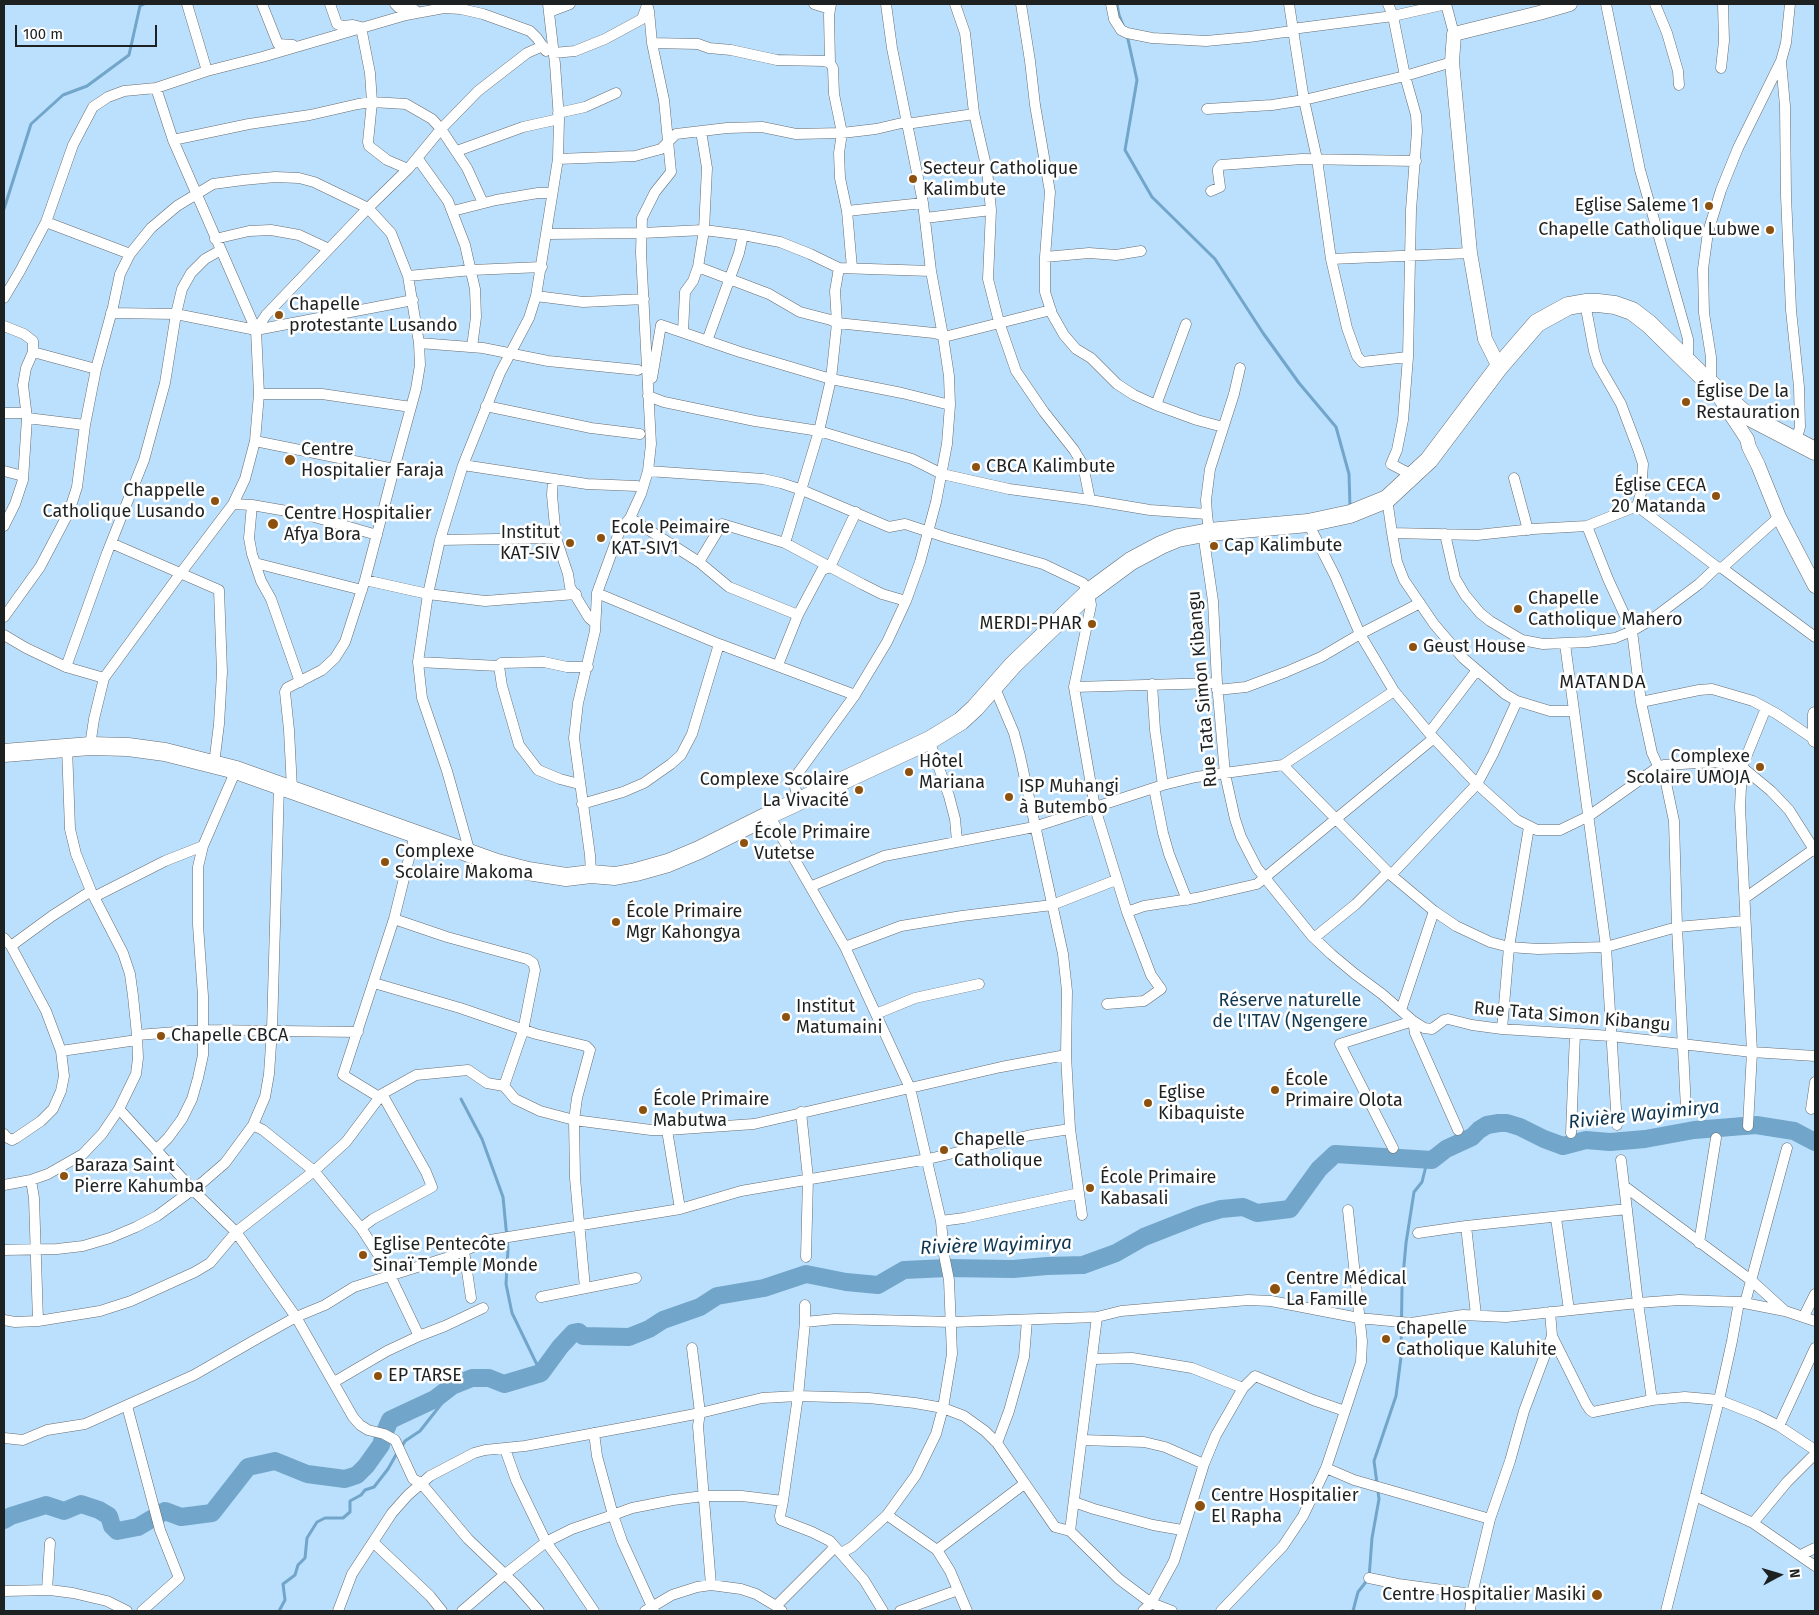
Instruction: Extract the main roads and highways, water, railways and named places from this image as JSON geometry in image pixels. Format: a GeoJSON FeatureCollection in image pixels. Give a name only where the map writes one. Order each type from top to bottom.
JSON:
{"type":"FeatureCollection","features":[{"type":"Feature","properties":{"kind":"highway"},"geometry":{"type":"LineString","coordinates":[[4,753],[90,746],[165,752],[236,770],[497,863],[545,875],[566,877],[591,874],[615,876],[668,863],[699,850],[929,740],[961,720],[975,708],[1025,653],[1090,592],[1131,561],[1161,545],[1178,538],[1206,533],[1308,524],[1350,514],[1387,500],[1429,460],[1499,367],[1537,323],[1568,306],[1585,303],[1614,305],[1632,311],[1649,324],[1711,384],[1746,414],[1815,450]]}},
{"type":"Feature","properties":{"kind":"waterway"},"geometry":{"type":"LineString","coordinates":[[4,209],[31,124],[63,95],[87,86],[129,55],[140,6],[144,4]]}},
{"type":"Feature","properties":{"kind":"waterway"},"geometry":{"type":"LineString","coordinates":[[1117,4],[1123,25]]}},
{"type":"Feature","properties":{"kind":"waterway"},"geometry":{"type":"LineString","coordinates":[[1127,35],[1137,80],[1125,150],[1152,197],[1215,259],[1263,333],[1299,383],[1336,427],[1349,474],[1350,507]]}},
{"type":"Feature","properties":{"kind":"waterway"},"geometry":{"type":"LineString","coordinates":[[461,1099],[482,1139],[503,1197],[508,1249],[506,1284],[512,1313],[541,1373]]}},
{"type":"Feature","properties":{"kind":"waterway","name":"Rivière Wayimirya"},"geometry":{"type":"LineString","coordinates":[[4,1520],[46,1505],[64,1511],[81,1504],[99,1510],[109,1516],[112,1526],[117,1531],[138,1527],[165,1511],[181,1517],[212,1513],[248,1467],[275,1461],[307,1474],[345,1479],[357,1475],[366,1466],[381,1445],[390,1420],[435,1399],[452,1386],[472,1378],[489,1378],[504,1384],[541,1373],[573,1333],[579,1332],[583,1336],[629,1337],[649,1329],[663,1320],[700,1307],[717,1296],[764,1288],[806,1274],[846,1282],[878,1285],[904,1270],[947,1268],[1013,1269],[1083,1265],[1116,1253],[1144,1237],[1200,1215],[1221,1209],[1243,1207],[1257,1213],[1290,1209],[1319,1169],[1335,1154],[1432,1160],[1446,1149],[1472,1137],[1487,1125],[1499,1123],[1520,1127],[1563,1146],[1586,1140],[1610,1142],[1645,1139],[1694,1130],[1756,1125],[1794,1131],[1815,1142]]}},
{"type":"Feature","properties":{"kind":"waterway"},"geometry":{"type":"LineString","coordinates":[[1353,1611],[1358,1592],[1369,1578],[1372,1538],[1379,1499],[1374,1461],[1396,1396],[1401,1357],[1402,1287],[1406,1243],[1414,1192],[1422,1182],[1426,1166],[1432,1160]]}},
{"type":"Feature","properties":{"kind":"waterway"},"geometry":{"type":"LineString","coordinates":[[401,1448],[405,1441],[420,1431],[460,1383]]}},
{"type":"Feature","properties":{"kind":"waterway"},"geometry":{"type":"LineString","coordinates":[[279,1611],[285,1600],[283,1584],[295,1575],[298,1565],[305,1558],[307,1538],[317,1522],[325,1518],[343,1518],[350,1512],[350,1501],[361,1495],[365,1490],[374,1487],[388,1469],[397,1453]]}},
{"type":"Feature","properties":{"kind":"place","name":"Secteur Catholique Kalimbute"},"geometry":{"type":"Point","coordinates":[913,179]}},
{"type":"Feature","properties":{"kind":"place","name":"Eglise Saleme 1"},"geometry":{"type":"Point","coordinates":[1709,206]}},
{"type":"Feature","properties":{"kind":"place","name":"Chapelle Catholique Lubwe"},"geometry":{"type":"Point","coordinates":[1770,230]}},
{"type":"Feature","properties":{"kind":"place","name":"Chapelle protestante Lusando"},"geometry":{"type":"Point","coordinates":[279,315]}},
{"type":"Feature","properties":{"kind":"place","name":"Église De la Restauration"},"geometry":{"type":"Point","coordinates":[1686,402]}},
{"type":"Feature","properties":{"kind":"place","name":"Centre Hospitalier Faraja"},"geometry":{"type":"Point","coordinates":[290,460]}},
{"type":"Feature","properties":{"kind":"place","name":"CBCA Kalimbute"},"geometry":{"type":"Point","coordinates":[976,467]}},
{"type":"Feature","properties":{"kind":"place","name":"Église CECA 20 Matanda"},"geometry":{"type":"Point","coordinates":[1716,496]}},
{"type":"Feature","properties":{"kind":"place","name":"Chappelle Catholique Lusando"},"geometry":{"type":"Point","coordinates":[215,501]}},
{"type":"Feature","properties":{"kind":"place","name":"Centre Hospitalier Afya Bora"},"geometry":{"type":"Point","coordinates":[273,524]}},
{"type":"Feature","properties":{"kind":"place","name":"Ecole Peimaire KAT-SIV1"},"geometry":{"type":"Point","coordinates":[601,538]}},
{"type":"Feature","properties":{"kind":"place","name":"Institut KAT-SIV"},"geometry":{"type":"Point","coordinates":[570,543]}},
{"type":"Feature","properties":{"kind":"place","name":"Cap Kalimbute"},"geometry":{"type":"Point","coordinates":[1214,546]}},
{"type":"Feature","properties":{"kind":"place","name":"Chapelle Catholique Mahero"},"geometry":{"type":"Point","coordinates":[1518,609]}},
{"type":"Feature","properties":{"kind":"place","name":"MERDI-PHAR"},"geometry":{"type":"Point","coordinates":[1092,624]}},
{"type":"Feature","properties":{"kind":"place","name":"Geust House"},"geometry":{"type":"Point","coordinates":[1413,647]}},
{"type":"Feature","properties":{"kind":"place","name":"Complexe Scolaire UMOJA"},"geometry":{"type":"Point","coordinates":[1760,767]}},
{"type":"Feature","properties":{"kind":"place","name":"Hôtel Mariana"},"geometry":{"type":"Point","coordinates":[909,772]}},
{"type":"Feature","properties":{"kind":"place","name":"Complexe Scolaire La Vivacité"},"geometry":{"type":"Point","coordinates":[859,790]}},
{"type":"Feature","properties":{"kind":"place","name":"ISP Muhangi à Butembo"},"geometry":{"type":"Point","coordinates":[1009,797]}},
{"type":"Feature","properties":{"kind":"place","name":"École Primaire Vutetse"},"geometry":{"type":"Point","coordinates":[744,843]}},
{"type":"Feature","properties":{"kind":"place","name":"Complexe Scolaire Makoma"},"geometry":{"type":"Point","coordinates":[385,862]}},
{"type":"Feature","properties":{"kind":"place","name":"École Primaire Mgr Kahongya"},"geometry":{"type":"Point","coordinates":[616,922]}},
{"type":"Feature","properties":{"kind":"place","name":"Institut Matumaini"},"geometry":{"type":"Point","coordinates":[786,1017]}},
{"type":"Feature","properties":{"kind":"place","name":"Chapelle CBCA"},"geometry":{"type":"Point","coordinates":[161,1036]}},
{"type":"Feature","properties":{"kind":"place","name":"École Primaire Olota"},"geometry":{"type":"Point","coordinates":[1275,1090]}},
{"type":"Feature","properties":{"kind":"place","name":"Eglise Kibaquiste"},"geometry":{"type":"Point","coordinates":[1148,1103]}},
{"type":"Feature","properties":{"kind":"place","name":"École Primaire Mabutwa"},"geometry":{"type":"Point","coordinates":[643,1110]}},
{"type":"Feature","properties":{"kind":"place","name":"Chapelle Catholique"},"geometry":{"type":"Point","coordinates":[944,1150]}},
{"type":"Feature","properties":{"kind":"place","name":"Baraza Saint Pierre Kahumba"},"geometry":{"type":"Point","coordinates":[64,1176]}},
{"type":"Feature","properties":{"kind":"place","name":"École Primaire Kabasali"},"geometry":{"type":"Point","coordinates":[1090,1188]}},
{"type":"Feature","properties":{"kind":"place","name":"Eglise Pentecôte Sinaï Temple Monde"},"geometry":{"type":"Point","coordinates":[363,1255]}},
{"type":"Feature","properties":{"kind":"place","name":"Centre Médical La Famille"},"geometry":{"type":"Point","coordinates":[1275,1289]}},
{"type":"Feature","properties":{"kind":"place","name":"Chapelle Catholique Kaluhite"},"geometry":{"type":"Point","coordinates":[1386,1339]}},
{"type":"Feature","properties":{"kind":"place","name":"EP TARSE"},"geometry":{"type":"Point","coordinates":[378,1376]}},
{"type":"Feature","properties":{"kind":"place","name":"Centre Hospitalier El Rapha"},"geometry":{"type":"Point","coordinates":[1200,1506]}},
{"type":"Feature","properties":{"kind":"place","name":"Centre Hospitalier Masiki"},"geometry":{"type":"Point","coordinates":[1597,1595]}},
{"type":"Feature","properties":{"kind":"district","name":"MATANDA"},"geometry":{"type":"Point","coordinates":[1603,683]}},
{"type":"Feature","properties":{"kind":"park label","name":"Réserve naturelle de l'ITAV (Ngengere"},"geometry":{"type":"Point","coordinates":[1290,1011]}}]}
